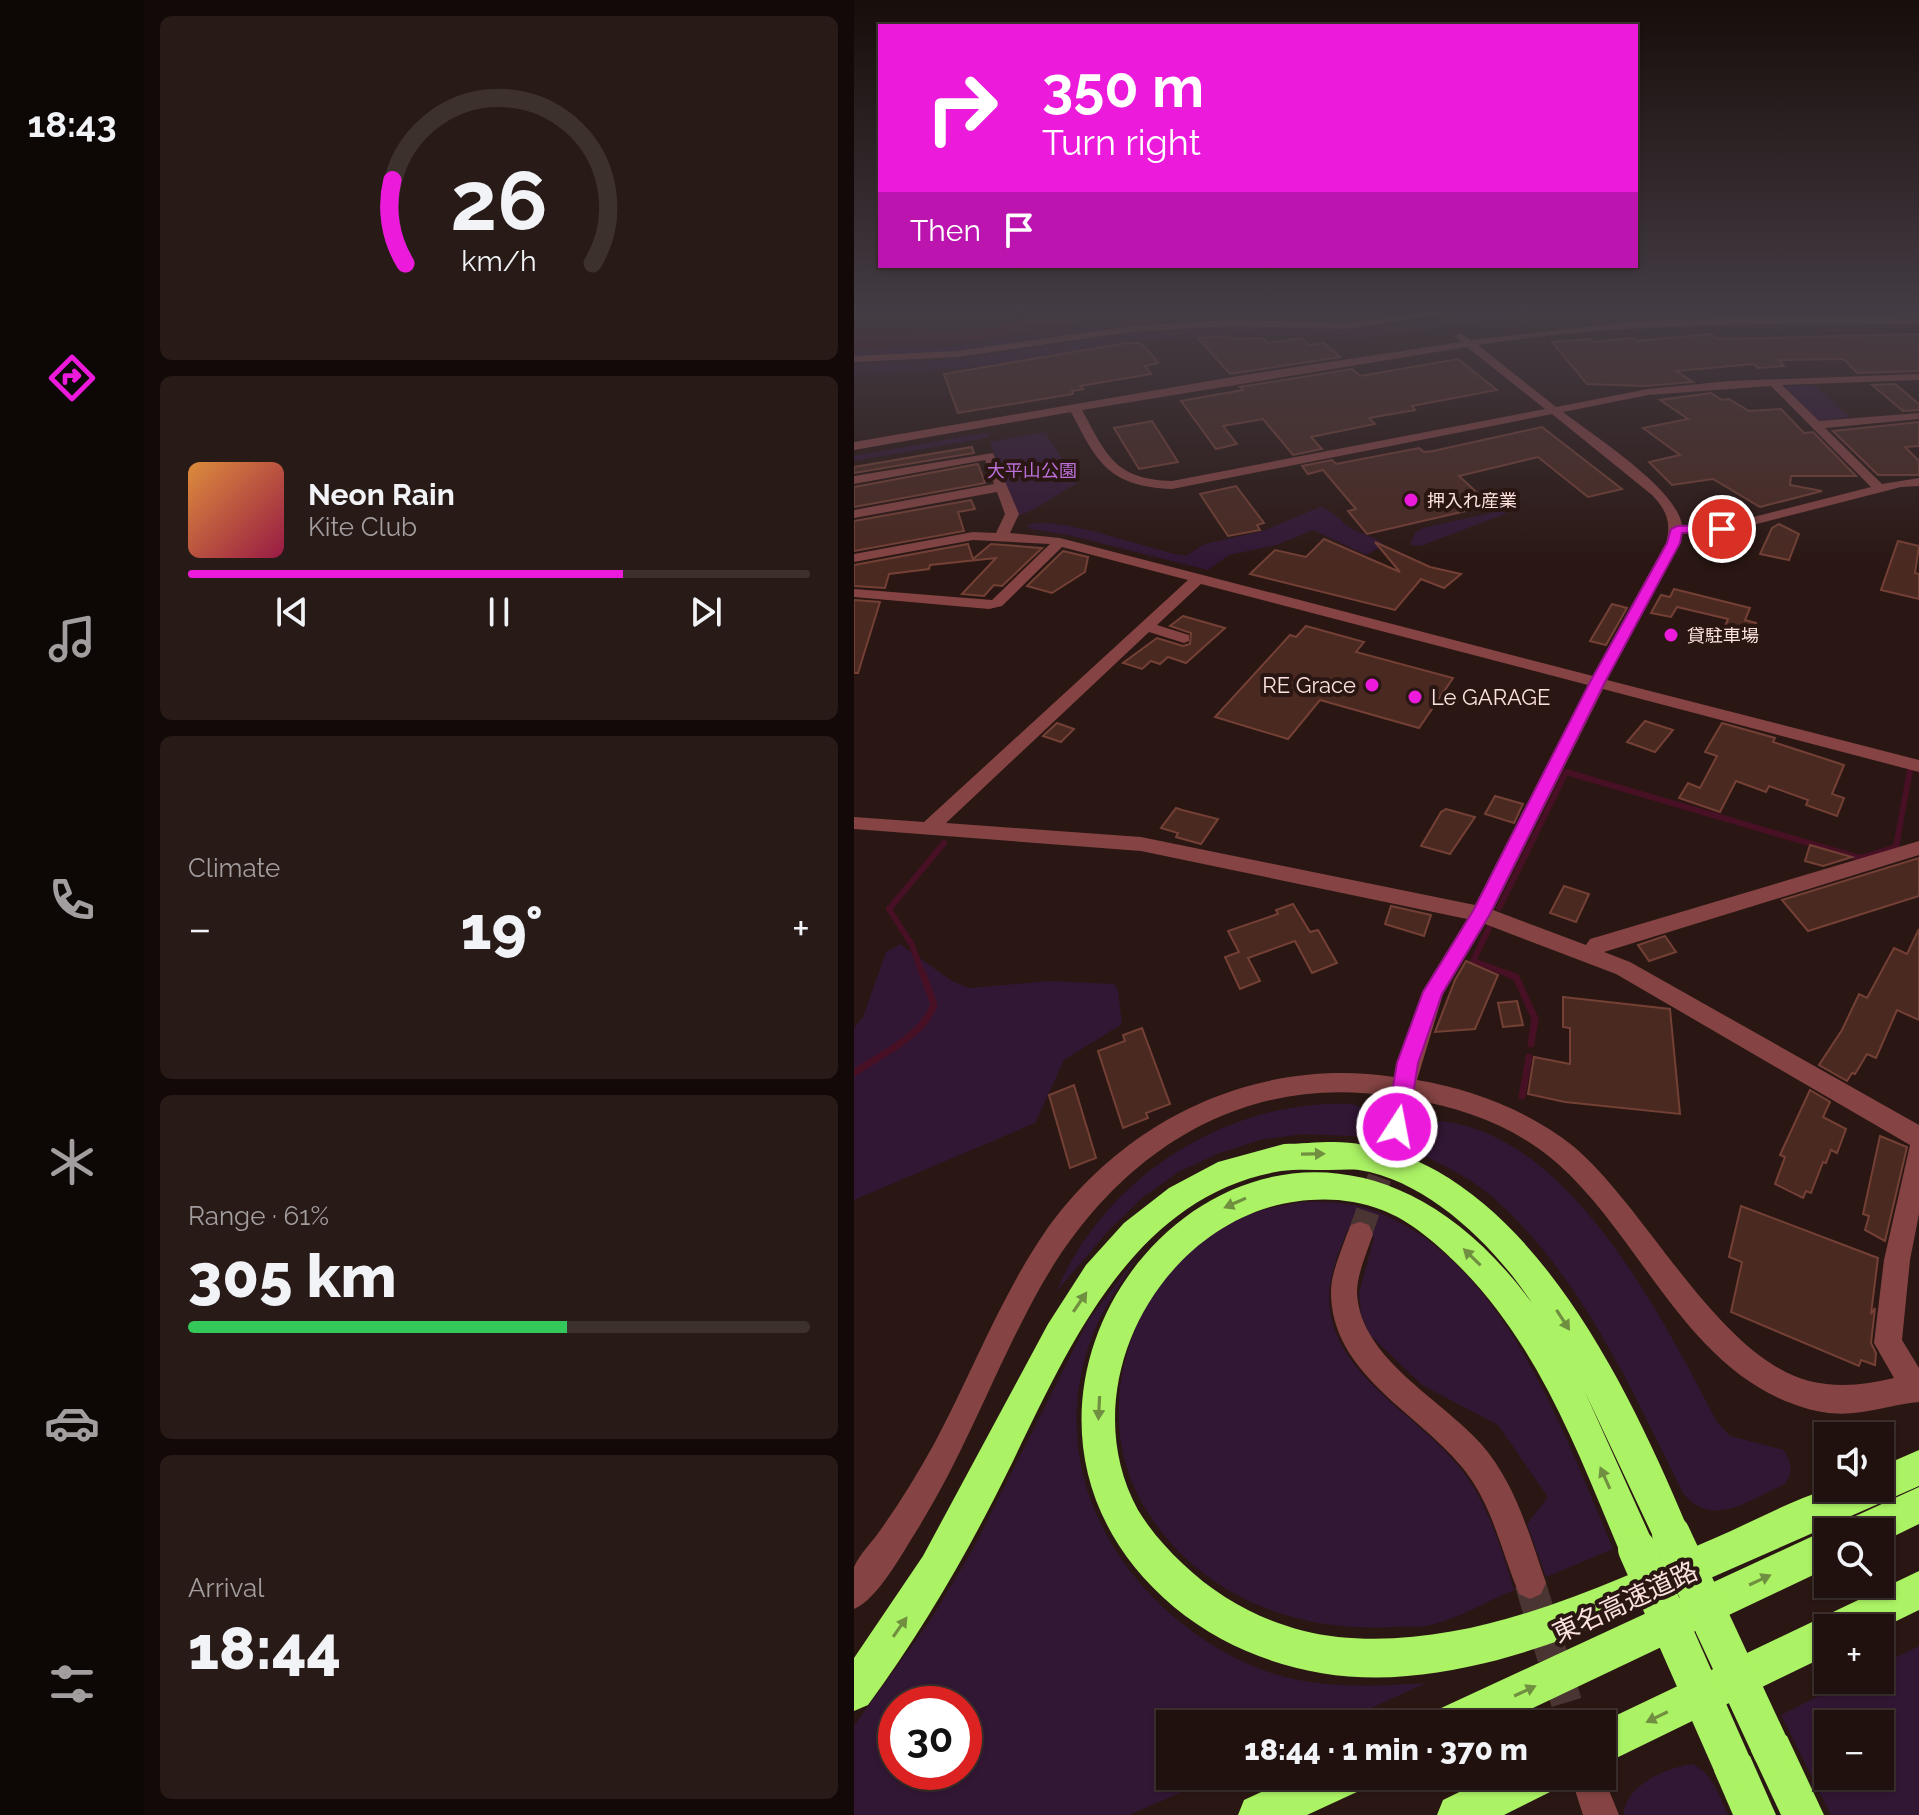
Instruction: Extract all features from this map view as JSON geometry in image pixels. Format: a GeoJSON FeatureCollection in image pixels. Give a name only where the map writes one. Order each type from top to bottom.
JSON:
{"type":"FeatureCollection","features":[{"type":"Feature","properties":{"kind":"highway"},"geometry":{"type":"LineString","coordinates":[[854,1691],[914,1607],[955,1540],[1049,1355],[1098,1276],[1157,1213],[1191,1189],[1227,1172],[1264,1160],[1315,1154],[1378,1160],[1414,1173],[1448,1191],[1479,1215],[1534,1278],[1584,1354],[1735,1771],[1755,1815]]}},
{"type":"Feature","properties":{"kind":"highway"},"geometry":{"type":"LineString","coordinates":[[1803,1815],[1772,1751],[1654,1542],[1531,1331],[1508,1298],[1474,1259],[1427,1219],[1399,1202],[1368,1191],[1337,1185],[1304,1185],[1272,1190],[1240,1200],[1209,1215],[1181,1235],[1152,1265],[1129,1300],[1111,1339],[1100,1382],[1098,1427],[1105,1472],[1121,1516],[1154,1562],[1196,1601],[1246,1632],[1302,1651],[1361,1658],[1433,1653],[1504,1640],[1572,1619],[1841,1502]]}},
{"type":"Feature","properties":{"kind":"highway"},"geometry":{"type":"LineString","coordinates":[[1894,1479],[1919,1468]]}},
{"type":"Feature","properties":{"kind":"highway"},"geometry":{"type":"LineString","coordinates":[[1892,1518],[1919,1505]]}},
{"type":"Feature","properties":{"kind":"highway","name":"東名高速道路"},"geometry":{"type":"LineString","coordinates":[[1484,1710],[1814,1555]]}},
{"type":"Feature","properties":{"kind":"highway"},"geometry":{"type":"LineString","coordinates":[[1869,1614],[1919,1590]]}},
{"type":"Feature","properties":{"kind":"highway"},"geometry":{"type":"LineString","coordinates":[[1616,1737],[1814,1641]]}},
{"type":"Feature","properties":{"kind":"highway"},"geometry":{"type":"LineString","coordinates":[[1259,1815],[1313,1790]]}},
{"type":"Feature","properties":{"kind":"highway"},"geometry":{"type":"LineString","coordinates":[[1458,1815],[1509,1790]]}},
{"type":"Feature","properties":{"kind":"street"},"geometry":{"type":"LineString","coordinates":[[854,440],[1115,397]]}},
{"type":"Feature","properties":{"kind":"street"},"geometry":{"type":"LineString","coordinates":[[854,446],[1139,397]]}},
{"type":"Feature","properties":{"kind":"street"},"geometry":{"type":"LineString","coordinates":[[1397,1127],[1408,1063],[1425,1008],[1481,914],[1598,682],[1673,543],[1677,529],[1674,513],[1664,499],[1534,397]]}},
{"type":"Feature","properties":{"kind":"street"},"geometry":{"type":"LineString","coordinates":[[1075,408],[1112,471],[1126,480],[1160,485],[1197,482],[1631,397]]}},
{"type":"Feature","properties":{"kind":"street"},"geometry":{"type":"LineString","coordinates":[[1787,397],[1879,488]]}},
{"type":"Feature","properties":{"kind":"street"},"geometry":{"type":"LineString","coordinates":[[1814,425],[1919,416]]}},
{"type":"Feature","properties":{"kind":"street"},"geometry":{"type":"LineString","coordinates":[[854,480],[989,456],[1012,514],[1002,535]]}},
{"type":"Feature","properties":{"kind":"street"},"geometry":{"type":"LineString","coordinates":[[1677,529],[1722,529],[1879,488],[1919,482]]}},
{"type":"Feature","properties":{"kind":"street"},"geometry":{"type":"LineString","coordinates":[[854,514],[1001,487]]}},
{"type":"Feature","properties":{"kind":"street"},"geometry":{"type":"LineString","coordinates":[[854,558],[958,538],[1002,535],[1060,542],[1919,766]]}},
{"type":"Feature","properties":{"kind":"street"},"geometry":{"type":"LineString","coordinates":[[854,593],[989,605],[997,603],[1060,542]]}},
{"type":"Feature","properties":{"kind":"street"},"geometry":{"type":"LineString","coordinates":[[928,829],[1199,578]]}},
{"type":"Feature","properties":{"kind":"street"},"geometry":{"type":"LineString","coordinates":[[1147,627],[1184,638]]}},
{"type":"Feature","properties":{"kind":"street"},"geometry":{"type":"LineString","coordinates":[[854,823],[1141,844],[1481,914],[1592,954],[1645,980],[1919,1138]]}},
{"type":"Feature","properties":{"kind":"street"},"geometry":{"type":"LineString","coordinates":[[1592,954],[1597,945],[1919,848]]}},
{"type":"Feature","properties":{"kind":"street"},"geometry":{"type":"LineString","coordinates":[[854,1593],[915,1507],[1018,1302],[1072,1218],[1128,1158],[1192,1116],[1262,1090],[1333,1081],[1405,1088],[1485,1107],[1520,1123],[1552,1144],[1582,1170],[1719,1339],[1751,1368],[1789,1389],[1829,1401],[1869,1403],[1918,1388],[1888,1343],[1897,1260],[1919,1152]]}},
{"type":"Feature","properties":{"kind":"street"},"geometry":{"type":"LineString","coordinates":[[1360,1234],[1344,1293],[1347,1319],[1358,1344],[1473,1457],[1500,1500],[1530,1583]]}},
{"type":"Feature","properties":{"kind":"green space"},"geometry":{"type":"Polygon","coordinates":[[[1794,397],[1827,397],[1849,417],[1817,421],[1794,397]]]}},
{"type":"Feature","properties":{"kind":"green space","name":"大平山公園"},"geometry":{"type":"Polygon","coordinates":[[[1045,432],[1078,483],[1017,516],[990,442],[1045,432]]]}},
{"type":"Feature","properties":{"kind":"green space"},"geometry":{"type":"Polygon","coordinates":[[[992,434],[986,438],[854,461],[854,456],[992,434]]]}},
{"type":"Feature","properties":{"kind":"green space"},"geometry":{"type":"Polygon","coordinates":[[[1320,507],[1384,545],[1366,555],[1313,530],[1277,545],[1229,555],[1208,570],[1068,535],[1031,529],[1027,525],[1059,524],[1081,528],[1186,556],[1204,544],[1263,531],[1320,507]]]}},
{"type":"Feature","properties":{"kind":"green space"},"geometry":{"type":"Polygon","coordinates":[[[1500,511],[1507,513],[1421,546],[1410,545],[1415,533],[1423,528],[1500,511]]]}},
{"type":"Feature","properties":{"kind":"green space"},"geometry":{"type":"Polygon","coordinates":[[[900,944],[952,981],[969,988],[1049,981],[1114,984],[1118,990],[1122,1024],[1064,1060],[1035,1123],[854,1200],[854,1028],[863,1017],[886,952],[900,944]]]}},
{"type":"Feature","properties":{"kind":"green space"},"geometry":{"type":"Polygon","coordinates":[[[1351,1104],[1370,1111],[1379,1119],[1382,1125],[1377,1137],[1302,1134],[1260,1140],[1180,1171],[1143,1197],[1110,1229],[1056,1292],[1078,1251],[1105,1213],[1138,1181],[1175,1153],[1216,1131],[1259,1115],[1305,1106],[1351,1104]]]}},
{"type":"Feature","properties":{"kind":"green space"},"geometry":{"type":"Polygon","coordinates":[[[1441,1121],[1488,1134],[1531,1159],[1571,1195],[1608,1238],[1640,1285],[1717,1422],[1730,1436],[1784,1450],[1790,1467],[1785,1484],[1745,1503],[1719,1510],[1695,1504],[1683,1493],[1603,1338],[1555,1265],[1527,1231],[1486,1191],[1407,1146],[1411,1131],[1441,1121]]]}},
{"type":"Feature","properties":{"kind":"green space"},"geometry":{"type":"Polygon","coordinates":[[[1304,1202],[1342,1203],[1365,1208],[1413,1230],[1454,1262],[1490,1303],[1521,1350],[1548,1400],[1613,1549],[1546,1577],[1527,1524],[1548,1497],[1498,1425],[1422,1385],[1370,1335],[1361,1315],[1359,1293],[1374,1238],[1347,1230],[1333,1269],[1329,1294],[1332,1322],[1343,1347],[1358,1369],[1442,1448],[1470,1482],[1493,1526],[1514,1590],[1451,1619],[1425,1626],[1355,1627],[1318,1623],[1249,1601],[1217,1583],[1188,1560],[1163,1533],[1141,1501],[1126,1465],[1119,1428],[1120,1389],[1128,1351],[1142,1314],[1162,1281],[1188,1252],[1218,1229],[1260,1211],[1304,1202]]]}},
{"type":"Feature","properties":{"kind":"green space"},"geometry":{"type":"Polygon","coordinates":[[[1138,1255],[1097,1323],[1080,1380],[1077,1426],[1082,1470],[1095,1512],[1116,1551],[1143,1587],[1176,1619],[1214,1646],[1244,1662],[1287,1678],[1330,1684],[1426,1683],[1367,1710],[1156,1710],[1156,1790],[1187,1790],[1129,1815],[854,1815],[854,1726],[878,1693],[878,1790],[982,1790],[982,1686],[883,1686],[931,1619],[973,1549],[1088,1321],[1138,1255]]]}},
{"type":"Feature","properties":{"kind":"green space"},"geometry":{"type":"Polygon","coordinates":[[[1919,1646],[1919,1815],[1831,1815],[1818,1790],[1894,1790],[1894,1710],[1814,1710],[1814,1781],[1781,1715],[1822,1694],[1894,1694],[1894,1658],[1919,1646]]]}},
{"type":"Feature","properties":{"kind":"green space"},"geometry":{"type":"Polygon","coordinates":[[[1693,1764],[1710,1780],[1728,1815],[1624,1815],[1631,1795],[1639,1787],[1671,1769],[1693,1764]]]}},
{"type":"Feature","properties":{"kind":"building"},"geometry":{"type":"Polygon","coordinates":[[[952,397],[1057,397],[958,413],[952,397]]]}},
{"type":"Feature","properties":{"kind":"building"},"geometry":{"type":"Polygon","coordinates":[[[1205,397],[1461,397],[1412,406],[1415,410],[1369,418],[1375,424],[1311,437],[1322,449],[1293,455],[1263,419],[1223,426],[1237,444],[1216,449],[1181,401],[1205,397]]]}},
{"type":"Feature","properties":{"kind":"building"},"geometry":{"type":"Polygon","coordinates":[[[1717,397],[1729,399],[1749,411],[1781,409],[1804,433],[1813,432],[1856,476],[1791,476],[1790,485],[1822,491],[1760,507],[1713,479],[1672,485],[1649,462],[1680,455],[1643,428],[1688,419],[1660,400],[1717,397]]]}},
{"type":"Feature","properties":{"kind":"building"},"geometry":{"type":"Polygon","coordinates":[[[1886,397],[1910,397],[1919,404],[1919,410],[1903,411],[1886,397]]]}},
{"type":"Feature","properties":{"kind":"building"},"geometry":{"type":"Polygon","coordinates":[[[1152,421],[1178,462],[1139,469],[1114,428],[1152,421]]]}},
{"type":"Feature","properties":{"kind":"building"},"geometry":{"type":"Polygon","coordinates":[[[1919,422],[1919,446],[1905,447],[1919,461],[1919,475],[1878,475],[1833,431],[1919,422]]]}},
{"type":"Feature","properties":{"kind":"building"},"geometry":{"type":"Polygon","coordinates":[[[1542,427],[1622,489],[1588,497],[1538,457],[1459,476],[1484,499],[1463,506],[1470,510],[1367,534],[1348,511],[1356,509],[1323,470],[1308,474],[1302,466],[1332,460],[1336,464],[1419,448],[1424,452],[1433,451],[1542,427]]]}},
{"type":"Feature","properties":{"kind":"building"},"geometry":{"type":"Polygon","coordinates":[[[972,447],[974,453],[854,473],[854,467],[972,447]]]}},
{"type":"Feature","properties":{"kind":"building"},"geometry":{"type":"Polygon","coordinates":[[[978,464],[985,483],[854,507],[854,487],[978,464]]]}},
{"type":"Feature","properties":{"kind":"building"},"geometry":{"type":"Polygon","coordinates":[[[1236,486],[1264,523],[1257,525],[1260,530],[1228,536],[1200,494],[1236,486]]]}},
{"type":"Feature","properties":{"kind":"building"},"geometry":{"type":"Polygon","coordinates":[[[971,500],[975,509],[958,512],[964,531],[854,551],[854,521],[971,500]]]}},
{"type":"Feature","properties":{"kind":"building"},"geometry":{"type":"Polygon","coordinates":[[[1779,524],[1799,534],[1789,560],[1760,554],[1772,528],[1779,524]]]}},
{"type":"Feature","properties":{"kind":"building"},"geometry":{"type":"Polygon","coordinates":[[[1324,539],[1400,572],[1375,542],[1430,567],[1461,574],[1444,588],[1421,579],[1395,610],[1250,574],[1275,550],[1306,557],[1324,539]]]}},
{"type":"Feature","properties":{"kind":"building"},"geometry":{"type":"Polygon","coordinates":[[[1898,541],[1919,546],[1915,573],[1919,574],[1919,599],[1881,590],[1898,541]]]}},
{"type":"Feature","properties":{"kind":"building"},"geometry":{"type":"Polygon","coordinates":[[[968,544],[973,559],[991,544],[1042,548],[1002,586],[994,585],[984,596],[962,594],[996,558],[930,565],[929,569],[889,574],[885,588],[854,586],[854,565],[968,544]]]}},
{"type":"Feature","properties":{"kind":"building"},"geometry":{"type":"Polygon","coordinates":[[[1063,551],[1088,557],[1085,572],[1052,593],[1027,586],[1063,551]]]}},
{"type":"Feature","properties":{"kind":"building"},"geometry":{"type":"Polygon","coordinates":[[[1674,589],[1750,608],[1745,620],[1756,623],[1748,642],[1721,636],[1728,619],[1677,607],[1671,617],[1651,613],[1661,595],[1670,597],[1674,589]]]}},
{"type":"Feature","properties":{"kind":"building"},"geometry":{"type":"Polygon","coordinates":[[[854,600],[880,602],[858,673],[854,673],[854,600]]]}},
{"type":"Feature","properties":{"kind":"building"},"geometry":{"type":"Polygon","coordinates":[[[1612,604],[1627,608],[1606,645],[1590,641],[1612,604]]]}},
{"type":"Feature","properties":{"kind":"building"},"geometry":{"type":"Polygon","coordinates":[[[1183,616],[1225,628],[1186,663],[1168,657],[1160,664],[1151,661],[1142,669],[1123,663],[1157,638],[1183,646],[1190,644],[1191,633],[1170,626],[1183,616]]]}},
{"type":"Feature","properties":{"kind":"building"},"geometry":{"type":"Polygon","coordinates":[[[1306,626],[1364,642],[1356,652],[1453,678],[1419,728],[1320,700],[1288,739],[1215,717],[1290,635],[1296,637],[1306,626]]]}},
{"type":"Feature","properties":{"kind":"building"},"geometry":{"type":"Polygon","coordinates":[[[1645,721],[1673,730],[1655,752],[1627,742],[1645,721]]]}},
{"type":"Feature","properties":{"kind":"building"},"geometry":{"type":"Polygon","coordinates":[[[1057,723],[1074,729],[1061,742],[1043,736],[1057,723]]]}},
{"type":"Feature","properties":{"kind":"building"},"geometry":{"type":"Polygon","coordinates":[[[1722,723],[1775,738],[1773,742],[1844,765],[1832,794],[1844,798],[1837,816],[1806,805],[1808,800],[1769,786],[1766,792],[1736,781],[1720,812],[1679,798],[1688,783],[1700,788],[1717,756],[1705,752],[1722,723]]]}},
{"type":"Feature","properties":{"kind":"building"},"geometry":{"type":"Polygon","coordinates":[[[1495,796],[1523,804],[1514,823],[1485,814],[1495,796]]]}},
{"type":"Feature","properties":{"kind":"building"},"geometry":{"type":"Polygon","coordinates":[[[1176,808],[1218,819],[1201,844],[1176,837],[1178,833],[1161,828],[1176,808]]]}},
{"type":"Feature","properties":{"kind":"building"},"geometry":{"type":"Polygon","coordinates":[[[1446,809],[1475,817],[1450,854],[1421,846],[1441,812],[1446,809]]]}},
{"type":"Feature","properties":{"kind":"building"},"geometry":{"type":"Polygon","coordinates":[[[1810,845],[1852,857],[1823,866],[1805,861],[1810,845]]]}},
{"type":"Feature","properties":{"kind":"building"},"geometry":{"type":"Polygon","coordinates":[[[1919,858],[1919,896],[1808,931],[1782,900],[1919,858]]]}},
{"type":"Feature","properties":{"kind":"building"},"geometry":{"type":"Polygon","coordinates":[[[1564,886],[1589,894],[1576,922],[1550,913],[1564,886]]]}},
{"type":"Feature","properties":{"kind":"building"},"geometry":{"type":"Polygon","coordinates":[[[1293,904],[1310,932],[1318,930],[1337,963],[1312,973],[1295,941],[1248,958],[1260,981],[1240,989],[1225,957],[1239,952],[1228,931],[1278,914],[1276,910],[1293,904]]]}},
{"type":"Feature","properties":{"kind":"building"},"geometry":{"type":"Polygon","coordinates":[[[1391,906],[1431,915],[1424,936],[1385,924],[1391,906]]]}},
{"type":"Feature","properties":{"kind":"building"},"geometry":{"type":"Polygon","coordinates":[[[1919,929],[1919,1020],[1897,1010],[1876,1058],[1867,1054],[1847,1081],[1819,1065],[1842,1030],[1859,994],[1867,998],[1894,948],[1907,954],[1919,929]]]}},
{"type":"Feature","properties":{"kind":"building"},"geometry":{"type":"Polygon","coordinates":[[[1665,936],[1676,952],[1649,961],[1638,945],[1665,936]]]}},
{"type":"Feature","properties":{"kind":"building"},"geometry":{"type":"Polygon","coordinates":[[[1466,961],[1498,975],[1475,1029],[1435,1032],[1455,980],[1466,961]]]}},
{"type":"Feature","properties":{"kind":"building"},"geometry":{"type":"Polygon","coordinates":[[[1563,997],[1670,1009],[1680,1114],[1565,1102],[1528,1094],[1534,1057],[1570,1064],[1570,1028],[1563,1027],[1563,997]]]}},
{"type":"Feature","properties":{"kind":"building"},"geometry":{"type":"Polygon","coordinates":[[[1517,1001],[1523,1025],[1503,1027],[1498,1003],[1517,1001]]]}},
{"type":"Feature","properties":{"kind":"building"},"geometry":{"type":"Polygon","coordinates":[[[1142,1028],[1170,1104],[1146,1113],[1148,1118],[1123,1128],[1098,1051],[1125,1041],[1123,1035],[1142,1028]]]}},
{"type":"Feature","properties":{"kind":"building"},"geometry":{"type":"Polygon","coordinates":[[[1074,1085],[1096,1158],[1070,1168],[1049,1095],[1074,1085]]]}},
{"type":"Feature","properties":{"kind":"building"},"geometry":{"type":"Polygon","coordinates":[[[1810,1090],[1830,1102],[1823,1117],[1846,1129],[1837,1153],[1831,1150],[1811,1193],[1806,1191],[1803,1198],[1775,1184],[1785,1157],[1780,1155],[1810,1090]]]}},
{"type":"Feature","properties":{"kind":"building"},"geometry":{"type":"Polygon","coordinates":[[[1880,1136],[1907,1147],[1885,1241],[1865,1230],[1869,1216],[1863,1214],[1880,1136]]]}},
{"type":"Feature","properties":{"kind":"building"},"geometry":{"type":"Polygon","coordinates":[[[1741,1206],[1878,1258],[1871,1314],[1875,1308],[1871,1343],[1876,1353],[1875,1365],[1861,1360],[1859,1366],[1731,1312],[1742,1262],[1729,1257],[1741,1206]]]}},
{"type":"Feature","properties":{"kind":"waterway"},"geometry":{"type":"LineString","coordinates":[[1546,813],[1566,772],[1860,858],[1896,847],[1910,770]]}},
{"type":"Feature","properties":{"kind":"waterway"},"geometry":{"type":"LineString","coordinates":[[1499,908],[1544,817]]}},
{"type":"Feature","properties":{"kind":"waterway"},"geometry":{"type":"LineString","coordinates":[[923,976],[912,945],[889,909],[944,843]]}},
{"type":"Feature","properties":{"kind":"waterway"},"geometry":{"type":"LineString","coordinates":[[1489,928],[1473,961],[1514,976]]}},
{"type":"Feature","properties":{"kind":"waterway"},"geometry":{"type":"LineString","coordinates":[[854,1073],[900,1044],[928,1016],[934,1005],[923,974]]}},
{"type":"Feature","properties":{"kind":"waterway"},"geometry":{"type":"LineString","coordinates":[[1508,974],[1516,977],[1535,1019],[1531,1044]]}},
{"type":"Feature","properties":{"kind":"waterway"},"geometry":{"type":"LineString","coordinates":[[1522,1096],[1529,1057]]}},
{"type":"Feature","properties":{"kind":"tunnel"},"geometry":{"type":"LineString","coordinates":[[1360,1234],[1397,1127]]}},
{"type":"Feature","properties":{"kind":"tunnel"},"geometry":{"type":"LineString","coordinates":[[1530,1583],[1569,1710]]}},
{"type":"Feature","properties":{"kind":"place","name":"押入れ産業"},"geometry":{"type":"Point","coordinates":[1411,500]}},
{"type":"Feature","properties":{"kind":"place","name":"貸駐車場"},"geometry":{"type":"Point","coordinates":[1671,635]}},
{"type":"Feature","properties":{"kind":"place","name":"RE Grace"},"geometry":{"type":"Point","coordinates":[1372,685]}},
{"type":"Feature","properties":{"kind":"place","name":"Le GARAGE"},"geometry":{"type":"Point","coordinates":[1415,697]}},
{"type":"Feature","properties":{"kind":"route"},"geometry":{"type":"LineString","coordinates":[[1397,1127],[1402,1113],[1408,1063],[1425,1008],[1481,914],[1598,682],[1673,543],[1677,529],[1722,529]]}}]}
